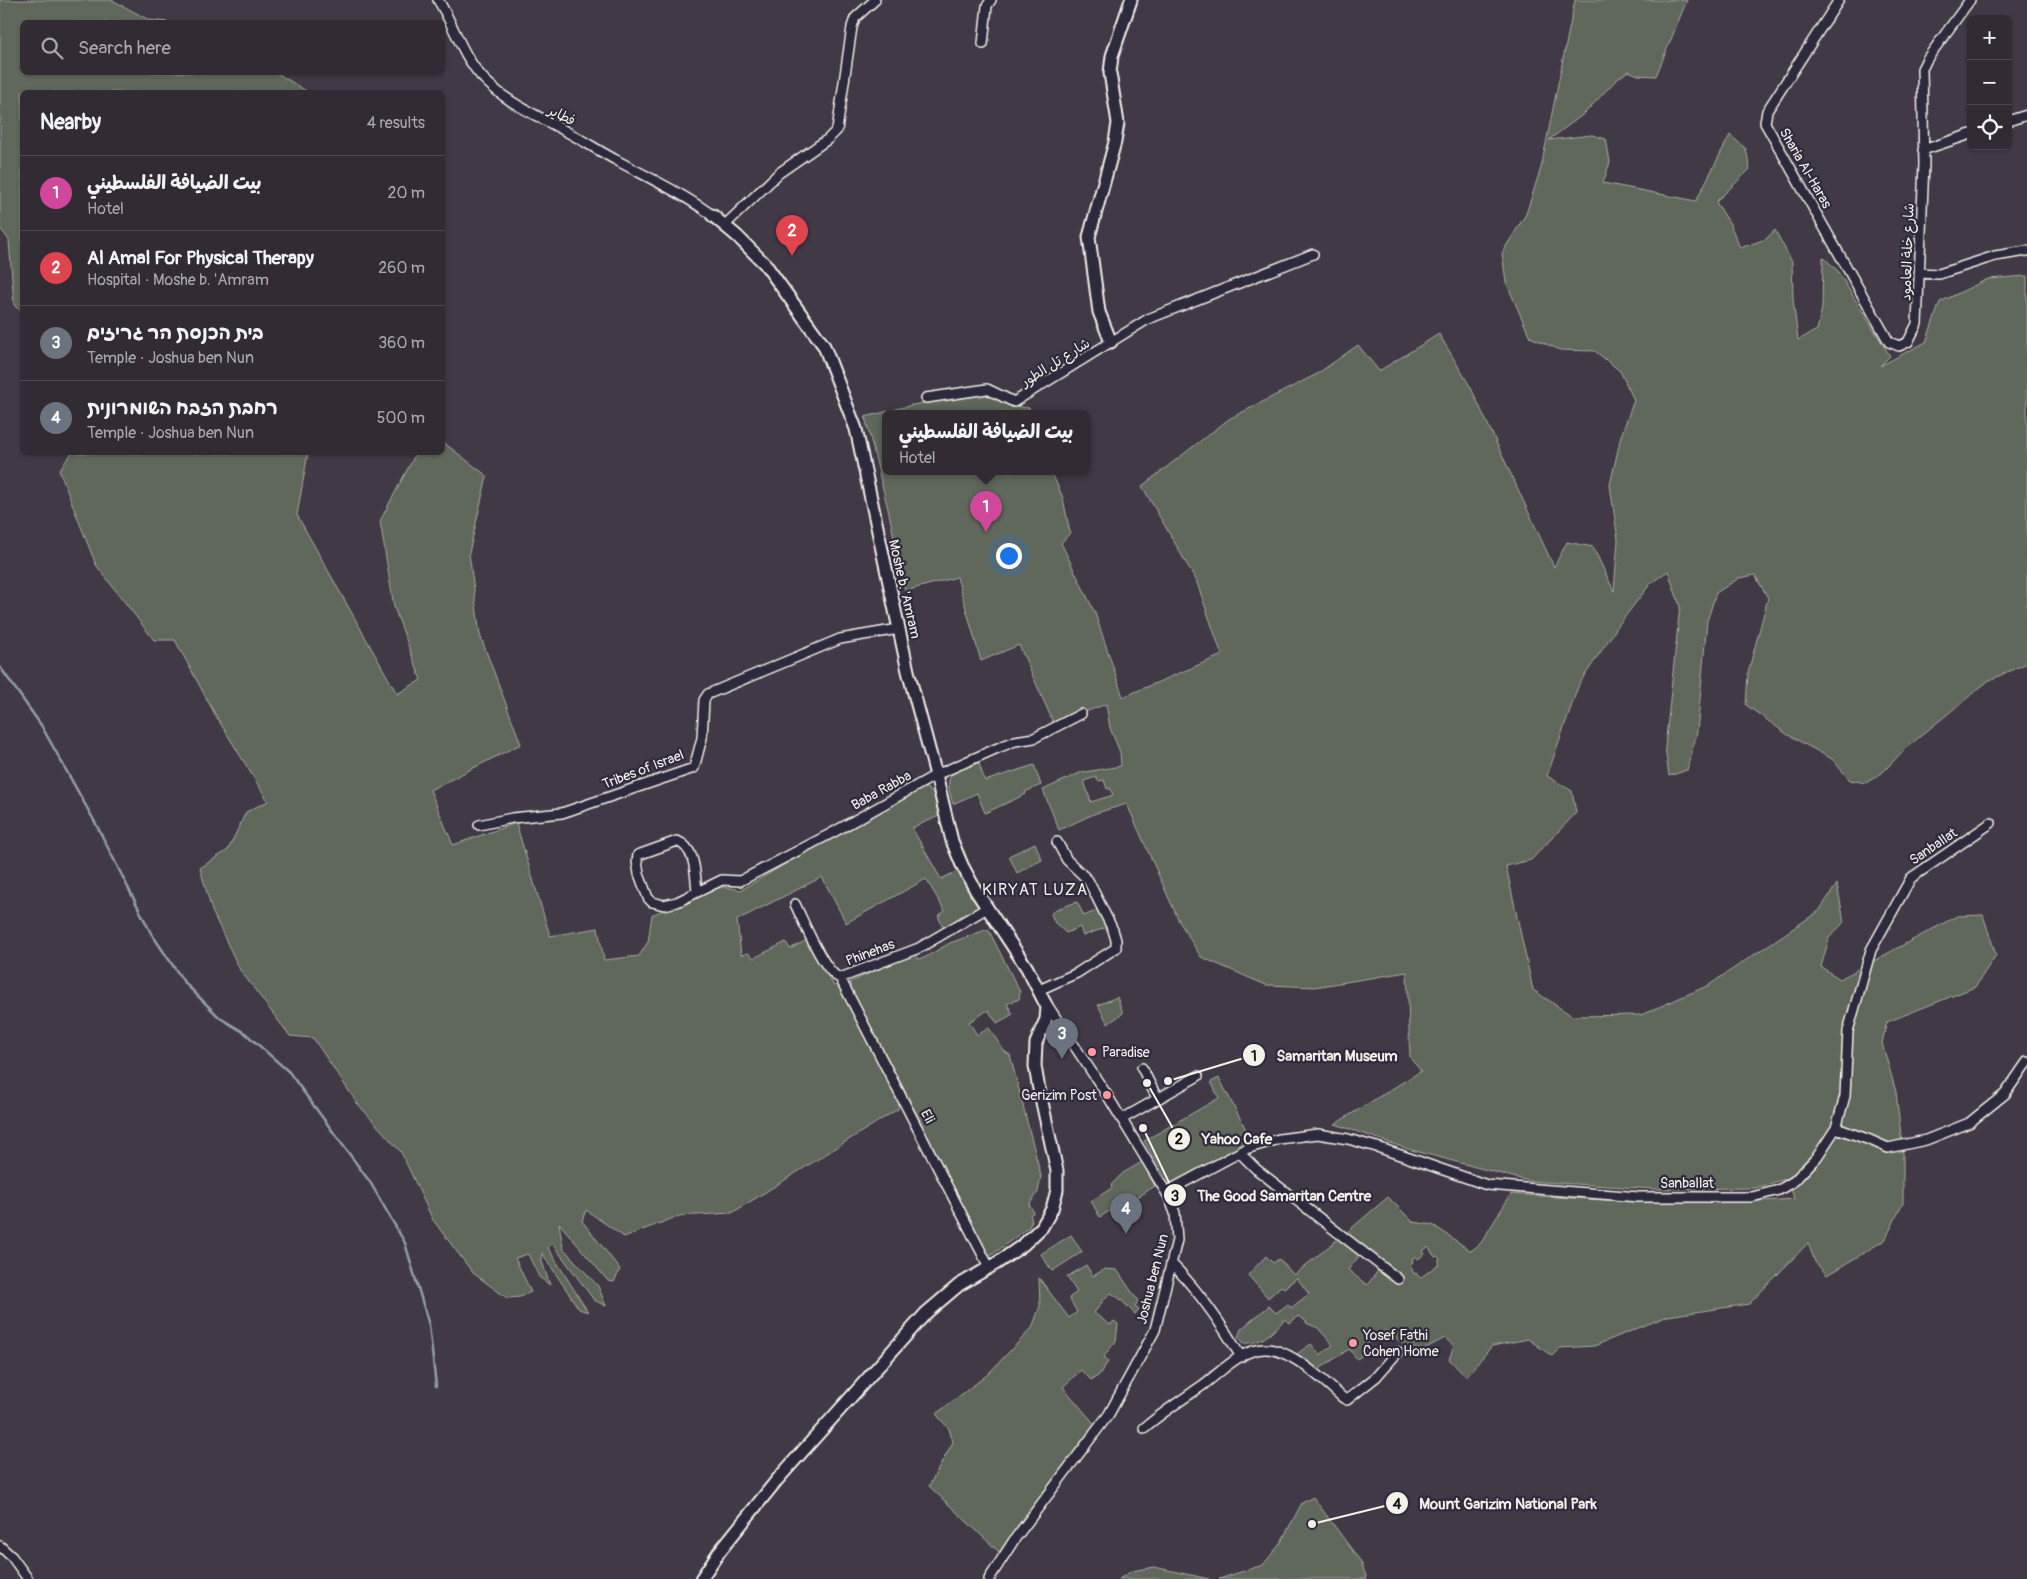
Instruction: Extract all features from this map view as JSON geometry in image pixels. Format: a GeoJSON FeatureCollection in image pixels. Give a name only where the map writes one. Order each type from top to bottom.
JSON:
{"type":"FeatureCollection","features":[{"type":"Feature","properties":{"kind":"street","name":"فطاير"},"geometry":{"type":"LineString","coordinates":[[438,0],[468,58],[484,79],[501,95],[528,113],[568,132],[615,160],[675,190],[712,215]]}},
{"type":"Feature","properties":{"kind":"street"},"geometry":{"type":"LineString","coordinates":[[725,226],[779,173],[828,139],[837,130],[852,27],[855,18],[875,0]]}},
{"type":"Feature","properties":{"kind":"street"},"geometry":{"type":"LineString","coordinates":[[984,44],[987,6],[991,0]]}},
{"type":"Feature","properties":{"kind":"street"},"geometry":{"type":"LineString","coordinates":[[1131,0],[1112,56],[1110,73],[1118,123],[1115,142],[1090,236],[1099,312],[1111,342],[1148,319],[1313,254]]}},
{"type":"Feature","properties":{"kind":"street","name":"Sharia Al-Haras"},"geometry":{"type":"LineString","coordinates":[[1838,0],[1767,111],[1765,123],[1890,342],[1899,346]]}},
{"type":"Feature","properties":{"kind":"street","name":"شارع خلة العامود"},"geometry":{"type":"LineString","coordinates":[[1899,346],[1908,342],[1918,324],[1923,150],[1922,69],[1927,59],[1970,0]]}},
{"type":"Feature","properties":{"kind":"street"},"geometry":{"type":"LineString","coordinates":[[2012,120],[2027,115]]}},
{"type":"Feature","properties":{"kind":"street"},"geometry":{"type":"LineString","coordinates":[[1923,150],[1967,135]]}},
{"type":"Feature","properties":{"kind":"street","name":"Moshe b. 'Amram"},"geometry":{"type":"LineString","coordinates":[[712,215],[765,264],[824,346],[856,429],[913,692],[954,847],[969,878],[1040,990],[1046,1003]]}},
{"type":"Feature","properties":{"kind":"street"},"geometry":{"type":"LineString","coordinates":[[1919,273],[1939,274],[1996,256],[2027,251]]}},
{"type":"Feature","properties":{"kind":"street","name":"شارع تل الطور"},"geometry":{"type":"LineString","coordinates":[[926,398],[987,389],[1014,402],[1111,342]]}},
{"type":"Feature","properties":{"kind":"street","name":"Tribes of Israel"},"geometry":{"type":"LineString","coordinates":[[480,825],[512,818],[562,813],[694,768],[702,738],[704,700],[708,694],[840,639],[899,629]]}},
{"type":"Feature","properties":{"kind":"street","name":"Baba Rabba"},"geometry":{"type":"LineString","coordinates":[[697,891],[692,857],[682,843],[677,841],[638,855],[639,874],[648,898],[652,902],[664,905],[677,902],[722,880],[740,881],[832,833],[936,775],[1000,747],[1016,741],[1034,738],[1081,714]]}},
{"type":"Feature","properties":{"kind":"street","name":"Sanballat"},"geometry":{"type":"LineString","coordinates":[[1166,1192],[1240,1153],[1279,1140],[1318,1134],[1348,1139],[1380,1148],[1487,1185],[1639,1196],[1752,1197],[1771,1194],[1794,1181],[1825,1148],[1836,1128],[1845,1096],[1848,1031],[1871,950],[1911,878],[1991,823]]}},
{"type":"Feature","properties":{"kind":"street"},"geometry":{"type":"LineString","coordinates":[[1040,990],[1077,973],[1116,948],[1113,930],[1088,880],[1067,860],[1056,842]]}},
{"type":"Feature","properties":{"kind":"street","name":"Phinehas"},"geometry":{"type":"LineString","coordinates":[[795,904],[825,963],[835,977],[840,978],[919,948],[987,908]]}},
{"type":"Feature","properties":{"kind":"street","name":"Eli"},"geometry":{"type":"LineString","coordinates":[[840,978],[989,1268]]}},
{"type":"Feature","properties":{"kind":"street"},"geometry":{"type":"LineString","coordinates":[[701,1579],[719,1552],[778,1480],[926,1313],[959,1285],[1017,1250],[1036,1233],[1048,1218],[1056,1199],[1058,1185],[1057,1165],[1039,1091],[1035,1066],[1036,1043],[1048,1012],[1046,1003]]}},
{"type":"Feature","properties":{"kind":"street","name":"Joshua ben Nun"},"geometry":{"type":"LineString","coordinates":[[989,1579],[1014,1540],[1109,1414],[1155,1330],[1177,1240],[1177,1222],[1173,1205],[1166,1192],[1122,1119],[1046,1003]]}},
{"type":"Feature","properties":{"kind":"street"},"geometry":{"type":"LineString","coordinates":[[1836,1128],[1888,1148],[1926,1140],[1969,1123],[2005,1094],[2027,1062]]}},
{"type":"Feature","properties":{"kind":"street"},"geometry":{"type":"LineString","coordinates":[[1142,1068],[1157,1098]]}},
{"type":"Feature","properties":{"kind":"street"},"geometry":{"type":"LineString","coordinates":[[1122,1119],[1198,1076]]}},
{"type":"Feature","properties":{"kind":"street"},"geometry":{"type":"LineString","coordinates":[[1240,1153],[1256,1169],[1398,1279]]}},
{"type":"Feature","properties":{"kind":"street"},"geometry":{"type":"LineString","coordinates":[[1171,1262],[1188,1280],[1226,1330],[1241,1357]]}},
{"type":"Feature","properties":{"kind":"street"},"geometry":{"type":"LineString","coordinates":[[1144,1428],[1168,1408],[1241,1357],[1266,1349],[1286,1355],[1318,1375],[1347,1400],[1376,1377],[1398,1352]]}},
{"type":"Feature","properties":{"kind":"street"},"geometry":{"type":"LineString","coordinates":[[0,1546],[12,1557],[28,1579]]}},
{"type":"Feature","properties":{"kind":"green space"},"geometry":{"type":"Polygon","coordinates":[[[0,0],[112,0],[149,20],[20,20],[20,75],[280,75],[305,90],[20,90],[20,311],[14,305],[9,240],[0,228],[0,0]]]}},
{"type":"Feature","properties":{"kind":"green space"},"geometry":{"type":"Polygon","coordinates":[[[1575,0],[1687,0],[1656,76],[1638,75],[1628,71],[1615,81],[1585,113],[1549,140],[1592,135],[1606,139],[1610,162],[1603,183],[1696,201],[1730,135],[1746,149],[1750,169],[1716,202],[1730,224],[1740,248],[1766,239],[1775,230],[1792,262],[1793,299],[1798,340],[1817,330],[1822,308],[1823,257],[1837,270],[1890,356],[1880,366],[1926,342],[1940,302],[1988,279],[2027,276],[2027,663],[1988,681],[1906,748],[1882,773],[1866,783],[1850,780],[1832,759],[1788,735],[1746,705],[1748,673],[1768,598],[1755,575],[1739,578],[1716,593],[1707,621],[1697,732],[1687,770],[1669,776],[1665,747],[1680,606],[1668,571],[1651,583],[1620,623],[1579,684],[1547,776],[1572,791],[1576,813],[1531,860],[1506,866],[1533,990],[1572,1016],[1641,1015],[1709,985],[1819,911],[1837,884],[1844,922],[1829,938],[1821,967],[1840,979],[1957,916],[1983,915],[1996,955],[1975,987],[1887,1022],[1882,1043],[1896,1092],[1903,1153],[1903,1203],[1885,1240],[1827,1275],[1815,1262],[1808,1243],[1749,1304],[1668,1316],[1594,1346],[1560,1348],[1552,1356],[1528,1339],[1492,1346],[1466,1377],[1449,1359],[1454,1346],[1445,1338],[1422,1350],[1407,1347],[1387,1331],[1364,1346],[1367,1352],[1357,1359],[1349,1349],[1318,1370],[1294,1356],[1311,1344],[1320,1355],[1333,1345],[1318,1328],[1306,1323],[1298,1316],[1290,1323],[1285,1319],[1272,1333],[1256,1342],[1244,1343],[1238,1337],[1241,1329],[1269,1306],[1276,1313],[1288,1304],[1291,1308],[1309,1294],[1297,1278],[1284,1288],[1281,1286],[1268,1298],[1248,1275],[1266,1256],[1273,1263],[1279,1259],[1294,1275],[1338,1239],[1359,1256],[1348,1270],[1367,1285],[1378,1271],[1398,1283],[1402,1276],[1346,1233],[1388,1197],[1413,1222],[1433,1225],[1471,1251],[1481,1243],[1511,1194],[1652,1202],[1794,1199],[1788,1178],[1756,1188],[1655,1189],[1528,1181],[1408,1149],[1335,1124],[1421,1071],[1410,1058],[1407,972],[1315,987],[1266,985],[1201,957],[1179,921],[1127,804],[1096,813],[1059,830],[1043,790],[1084,771],[1121,766],[1120,752],[1110,728],[1106,704],[1054,724],[1019,645],[981,661],[957,577],[905,591],[889,513],[865,417],[882,413],[882,475],[1053,475],[1063,498],[1070,533],[1061,543],[1095,613],[1123,697],[1222,655],[1196,580],[1142,486],[1229,419],[1317,374],[1358,345],[1379,371],[1439,334],[1471,388],[1554,567],[1567,542],[1593,547],[1614,591],[1618,540],[1610,485],[1621,436],[1634,400],[1620,371],[1595,351],[1560,350],[1530,337],[1506,282],[1502,253],[1526,214],[1541,168],[1575,0]],[[1096,777],[1084,781],[1091,802],[1113,795],[1110,788],[1107,789],[1104,780],[1098,781],[1096,777]],[[1428,1247],[1423,1251],[1425,1254],[1418,1259],[1416,1256],[1412,1259],[1413,1262],[1410,1265],[1414,1274],[1416,1273],[1420,1278],[1440,1263],[1438,1261],[1440,1259],[1437,1256],[1435,1257],[1428,1247]]]}},
{"type":"Feature","properties":{"kind":"green space"},"geometry":{"type":"Polygon","coordinates":[[[988,392],[1014,406],[1029,408],[1029,410],[892,410],[988,392]]]}},
{"type":"Feature","properties":{"kind":"green space"},"geometry":{"type":"Polygon","coordinates":[[[445,444],[487,476],[469,553],[480,635],[521,744],[430,790],[453,845],[516,823],[550,936],[598,928],[604,960],[639,956],[648,942],[652,915],[717,886],[741,890],[860,820],[920,788],[927,788],[934,795],[941,815],[912,828],[941,879],[962,869],[981,907],[943,927],[938,916],[945,911],[926,879],[846,923],[822,877],[737,920],[741,955],[748,953],[754,958],[786,942],[790,949],[807,940],[834,986],[838,984],[900,1101],[898,1109],[732,1213],[679,1216],[624,1237],[586,1210],[582,1221],[620,1269],[614,1282],[608,1281],[559,1223],[563,1248],[598,1286],[606,1306],[594,1300],[552,1243],[548,1248],[588,1312],[579,1309],[542,1253],[542,1262],[550,1285],[539,1277],[528,1254],[515,1258],[531,1292],[520,1297],[507,1298],[473,1273],[433,1220],[401,1152],[357,1103],[313,1038],[290,1036],[240,970],[212,911],[200,868],[228,850],[246,812],[268,801],[216,716],[175,640],[154,640],[96,565],[59,470],[70,455],[308,455],[297,515],[397,694],[421,680],[394,607],[380,521],[415,455],[445,455],[445,444]]]}},
{"type":"Feature","properties":{"kind":"green space"},"geometry":{"type":"Polygon","coordinates":[[[978,761],[985,781],[1034,765],[1041,785],[985,813],[977,793],[953,804],[949,786],[951,775],[955,771],[978,761]]]}},
{"type":"Feature","properties":{"kind":"green space"},"geometry":{"type":"Polygon","coordinates":[[[1035,843],[1042,860],[1017,873],[1009,856],[1035,843]]]}},
{"type":"Feature","properties":{"kind":"green space"},"geometry":{"type":"Polygon","coordinates":[[[1077,902],[1084,916],[1100,909],[1107,927],[1083,936],[1080,927],[1066,933],[1055,923],[1051,914],[1054,910],[1077,902]]]}},
{"type":"Feature","properties":{"kind":"green space"},"geometry":{"type":"Polygon","coordinates":[[[988,929],[1020,992],[1019,999],[1007,1004],[1013,1014],[997,1023],[988,1010],[969,1022],[977,1035],[989,1028],[1004,1051],[1010,1055],[1041,1176],[1038,1192],[1029,1205],[1034,1212],[1030,1215],[1032,1220],[1029,1227],[989,1257],[848,983],[911,955],[916,954],[917,959],[924,958],[950,943],[988,929]]]}},
{"type":"Feature","properties":{"kind":"green space"},"geometry":{"type":"Polygon","coordinates":[[[1117,997],[1123,1013],[1108,1024],[1098,1005],[1117,997]]]}},
{"type":"Feature","properties":{"kind":"green space"},"geometry":{"type":"Polygon","coordinates":[[[1219,1078],[1253,1143],[1228,1153],[1169,1184],[1144,1141],[1219,1098],[1211,1082],[1219,1078]]]}},
{"type":"Feature","properties":{"kind":"green space"},"geometry":{"type":"Polygon","coordinates":[[[1142,1162],[1155,1186],[1124,1206],[1122,1203],[1100,1217],[1091,1201],[1112,1188],[1111,1185],[1123,1173],[1142,1162]]]}},
{"type":"Feature","properties":{"kind":"green space"},"geometry":{"type":"Polygon","coordinates":[[[1071,1235],[1082,1252],[1052,1271],[1041,1254],[1071,1235]]]}},
{"type":"Feature","properties":{"kind":"green space"},"geometry":{"type":"Polygon","coordinates":[[[1086,1265],[1093,1276],[1105,1269],[1117,1270],[1138,1301],[1135,1306],[1139,1309],[1135,1314],[1119,1298],[1111,1293],[1094,1313],[1110,1325],[1114,1321],[1118,1324],[1116,1341],[1104,1356],[1108,1362],[1098,1376],[1091,1380],[1081,1370],[1063,1387],[1097,1427],[999,1552],[929,1486],[953,1442],[949,1429],[936,1414],[987,1375],[1032,1328],[1040,1306],[1039,1278],[1069,1318],[1077,1312],[1069,1298],[1077,1292],[1067,1277],[1086,1265]]]}},
{"type":"Feature","properties":{"kind":"green space"},"geometry":{"type":"Polygon","coordinates":[[[1313,1497],[1361,1562],[1367,1579],[1219,1579],[1263,1565],[1280,1544],[1302,1503],[1313,1497]]]}},
{"type":"Feature","properties":{"kind":"green space"},"geometry":{"type":"Polygon","coordinates":[[[1154,1567],[1209,1579],[1119,1579],[1132,1571],[1154,1567]]]}},
{"type":"Feature","properties":{"kind":"waterway"},"geometry":{"type":"LineString","coordinates":[[0,667],[41,725],[96,824],[151,933],[184,982],[220,1018],[245,1033],[289,1072],[370,1182],[405,1243],[429,1325],[436,1386]]}},
{"type":"Feature","properties":{"kind":"place","name":"Al Amal For Physical Therapy"},"geometry":{"type":"Point","coordinates":[792,256]}},
{"type":"Feature","properties":{"kind":"place","name":"بيت الضيافة الفلسطيني"},"geometry":{"type":"Point","coordinates":[986,532]}},
{"type":"Feature","properties":{"kind":"place","name":"Paradise"},"geometry":{"type":"Point","coordinates":[1092,1052]}},
{"type":"Feature","properties":{"kind":"place","name":"בית הכנסת הר גריזים"},"geometry":{"type":"Point","coordinates":[1062,1059]}},
{"type":"Feature","properties":{"kind":"place","name":"Samaritan Museum"},"geometry":{"type":"Point","coordinates":[1168,1081]}},
{"type":"Feature","properties":{"kind":"place","name":"Yahoo Cafe"},"geometry":{"type":"Point","coordinates":[1147,1083]}},
{"type":"Feature","properties":{"kind":"place","name":"Gerizim Post"},"geometry":{"type":"Point","coordinates":[1107,1095]}},
{"type":"Feature","properties":{"kind":"place","name":"The Good Samaritan Centre"},"geometry":{"type":"Point","coordinates":[1143,1128]}},
{"type":"Feature","properties":{"kind":"place","name":"רחבת הזבח השומרונית"},"geometry":{"type":"Point","coordinates":[1126,1234]}},
{"type":"Feature","properties":{"kind":"place","name":"Yosef Fathi Cohen Home"},"geometry":{"type":"Point","coordinates":[1353,1343]}},
{"type":"Feature","properties":{"kind":"place","name":"Mount Garizim National Park"},"geometry":{"type":"Point","coordinates":[1312,1524]}},
{"type":"Feature","properties":{"kind":"district","name":"KIRYAT LUZA"},"geometry":{"type":"Point","coordinates":[1035,889]}}]}
